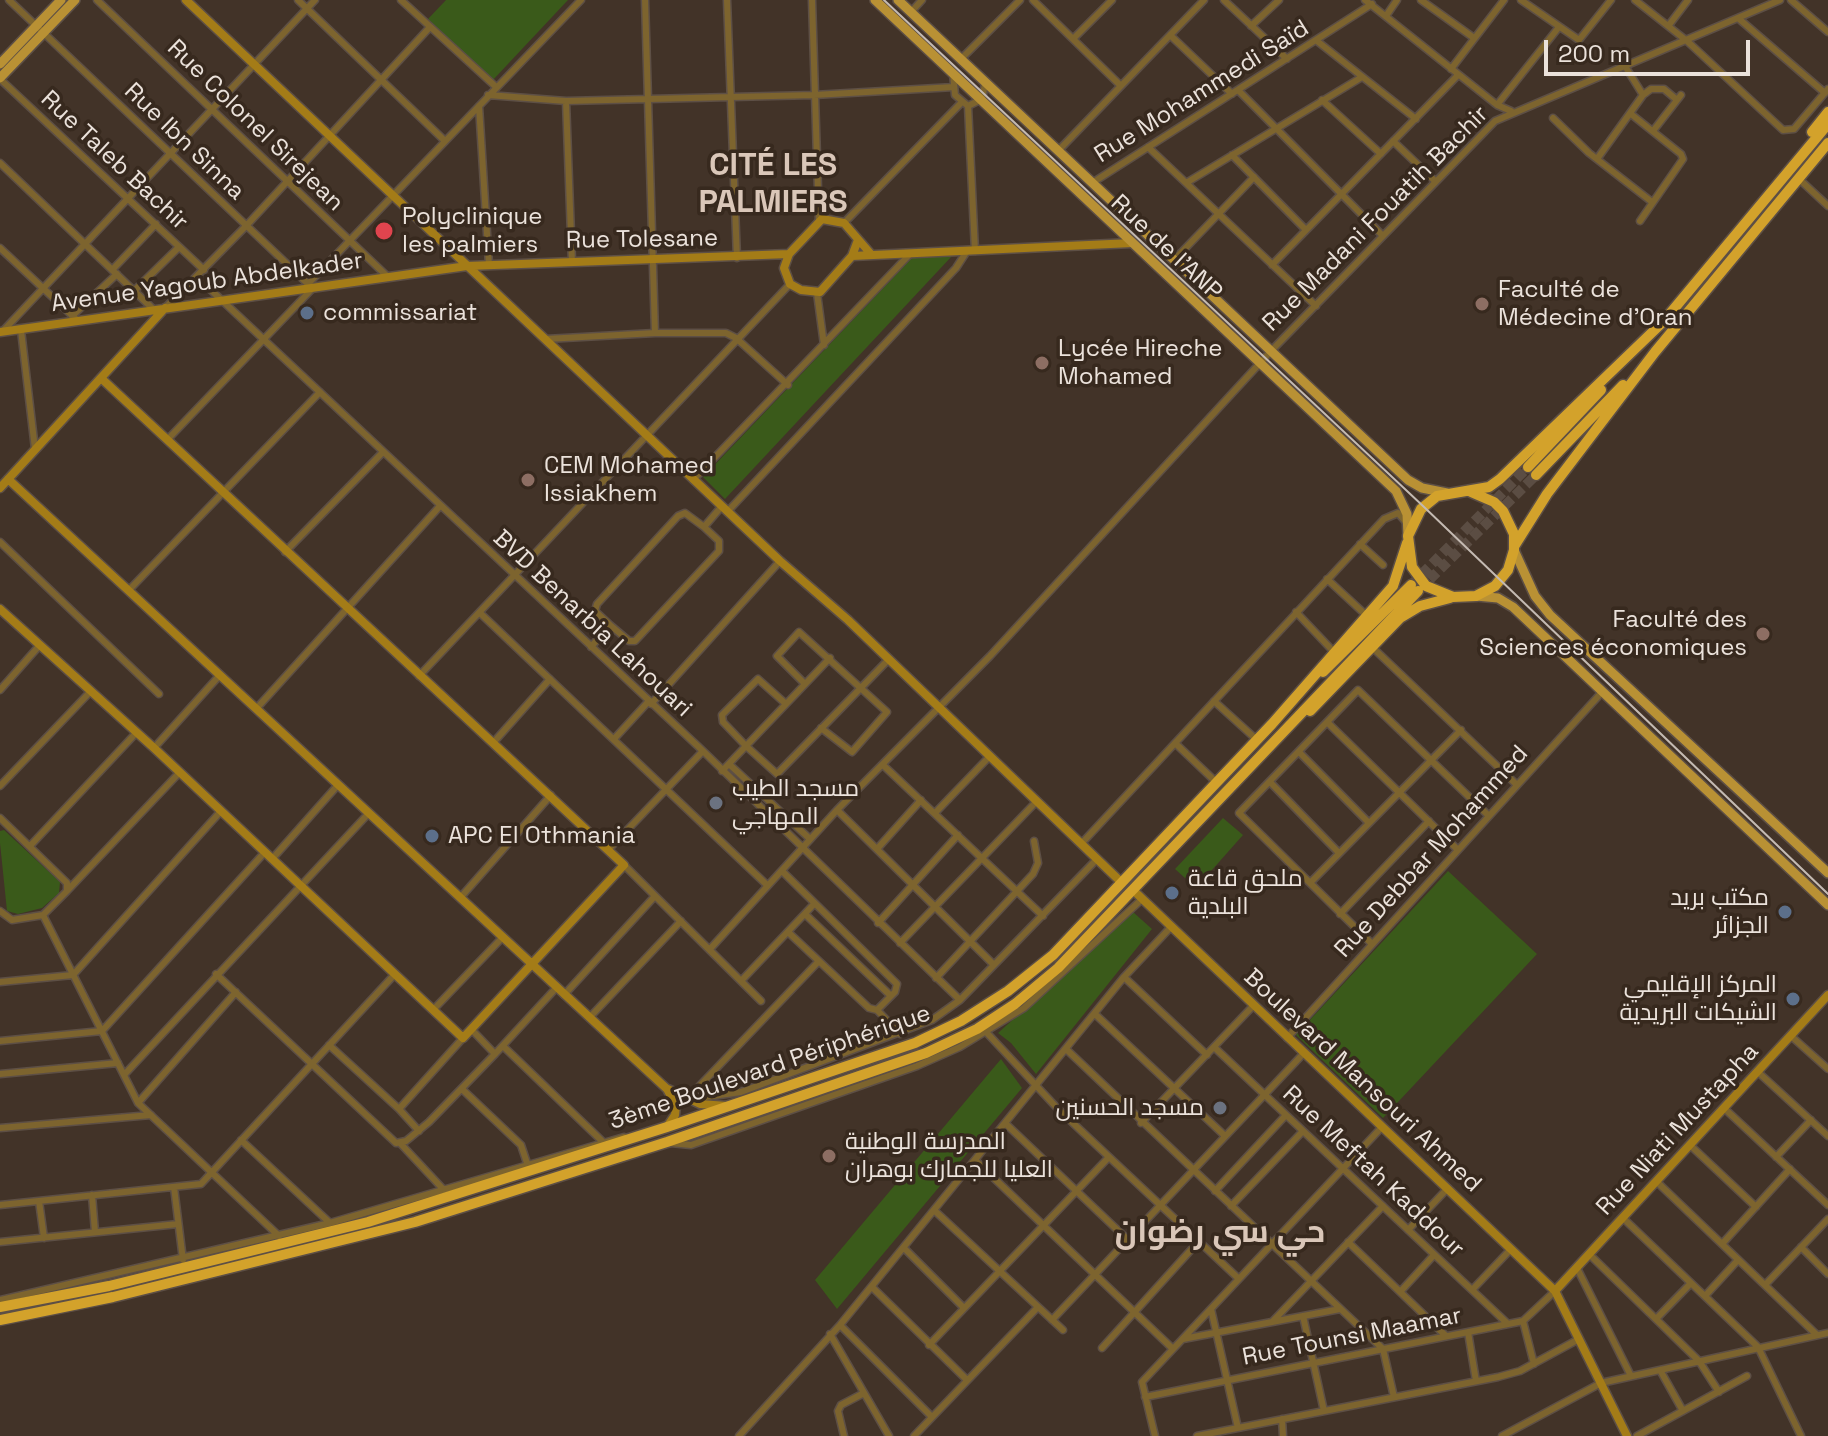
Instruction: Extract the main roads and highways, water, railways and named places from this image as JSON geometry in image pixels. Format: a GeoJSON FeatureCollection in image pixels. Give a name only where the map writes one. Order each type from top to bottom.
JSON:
{"type":"FeatureCollection","features":[{"type":"Feature","properties":{"kind":"highway"},"geometry":{"type":"LineString","coordinates":[[1783,177],[1828,112]]}},
{"type":"Feature","properties":{"kind":"highway"},"geometry":{"type":"LineString","coordinates":[[1655,352],[1532,471],[1667,318],[1828,124]]}},
{"type":"Feature","properties":{"kind":"highway"},"geometry":{"type":"LineString","coordinates":[[1261,755],[1273,749],[1400,618],[1420,606],[1453,597],[1476,596],[1501,579],[1514,549],[1547,494],[1655,352],[1826,145]]}},
{"type":"Feature","properties":{"kind":"highway"},"geometry":{"type":"LineString","coordinates":[[1453,597],[1436,592],[1418,577],[1407,535],[1421,509],[1447,493],[1471,492],[1489,487],[1500,479],[1667,318]]}},
{"type":"Feature","properties":{"kind":"highway"},"geometry":{"type":"LineString","coordinates":[[1471,492],[1483,496],[1503,511],[1514,534],[1514,549]]}},
{"type":"Feature","properties":{"kind":"highway","name":"3ème Boulevard Périphérique"},"geometry":{"type":"LineString","coordinates":[[1285,710],[1333,651],[1393,586],[1407,535]]}},
{"type":"Feature","properties":{"kind":"highway","name":"3ème Boulevard Périphérique"},"geometry":{"type":"LineString","coordinates":[[0,1307],[109,1286],[283,1239],[368,1222],[667,1127],[915,1043],[961,1021],[1031,974],[1285,710],[1414,588],[1261,755],[1058,968],[1015,1004],[977,1029],[926,1053],[667,1142],[374,1233],[113,1297],[0,1320]]}},
{"type":"Feature","properties":{"kind":"main road"},"geometry":{"type":"LineString","coordinates":[[0,78],[61,0]]}},
{"type":"Feature","properties":{"kind":"main road"},"geometry":{"type":"LineString","coordinates":[[0,64],[75,0]]}},
{"type":"Feature","properties":{"kind":"main road","name":"Rue de l'ANP"},"geometry":{"type":"LineString","coordinates":[[875,0],[1132,243],[1408,480],[1422,488],[1447,493]]}},
{"type":"Feature","properties":{"kind":"main road","name":"Rue de l'ANP"},"geometry":{"type":"LineString","coordinates":[[898,0],[1175,259],[1396,491],[1407,514],[1407,535]]}},
{"type":"Feature","properties":{"kind":"main road"},"geometry":{"type":"LineString","coordinates":[[1514,549],[1530,588],[1550,615],[1828,873]]}},
{"type":"Feature","properties":{"kind":"main road"},"geometry":{"type":"LineString","coordinates":[[1476,596],[1506,601],[1826,904]]}},
{"type":"Feature","properties":{"kind":"tunnel"},"geometry":{"type":"LineString","coordinates":[[1411,585],[1528,467]]}},
{"type":"Feature","properties":{"kind":"tunnel"},"geometry":{"type":"LineString","coordinates":[[1419,590],[1536,475]]}},
{"type":"Feature","properties":{"kind":"tram line"},"geometry":{"type":"LineString","coordinates":[[884,0],[1423,506],[1828,894]]}},
{"type":"Feature","properties":{"kind":"place","name":"Polyclinique les palmiers"},"geometry":{"type":"Point","coordinates":[384,231]}},
{"type":"Feature","properties":{"kind":"place","name":"Faculté de Médecine d'Oran"},"geometry":{"type":"Point","coordinates":[1482,304]}},
{"type":"Feature","properties":{"kind":"place","name":"commissariat"},"geometry":{"type":"Point","coordinates":[307,313]}},
{"type":"Feature","properties":{"kind":"place","name":"Lycée Hireche Mohamed"},"geometry":{"type":"Point","coordinates":[1042,363]}},
{"type":"Feature","properties":{"kind":"place","name":"CEM Mohamed Issiakhem"},"geometry":{"type":"Point","coordinates":[528,480]}},
{"type":"Feature","properties":{"kind":"place","name":"Faculté des Sciences économiques"},"geometry":{"type":"Point","coordinates":[1763,634]}},
{"type":"Feature","properties":{"kind":"place","name":"مسجد الطيب المهاجي"},"geometry":{"type":"Point","coordinates":[716,803]}},
{"type":"Feature","properties":{"kind":"place","name":"APC El Othmania"},"geometry":{"type":"Point","coordinates":[432,836]}},
{"type":"Feature","properties":{"kind":"place","name":"ملحق قاعة البلدية"},"geometry":{"type":"Point","coordinates":[1172,893]}},
{"type":"Feature","properties":{"kind":"place","name":"مكتب بريد الجزائر"},"geometry":{"type":"Point","coordinates":[1785,912]}},
{"type":"Feature","properties":{"kind":"place","name":"المركز الإقليمي الشيكات البريدية"},"geometry":{"type":"Point","coordinates":[1793,999]}},
{"type":"Feature","properties":{"kind":"place","name":"مسجد الحسنين"},"geometry":{"type":"Point","coordinates":[1220,1108]}},
{"type":"Feature","properties":{"kind":"place","name":"المدرسة الوطنية العليا للجمارك بوهران"},"geometry":{"type":"Point","coordinates":[829,1156]}},
{"type":"Feature","properties":{"kind":"district","name":"CITÉ LES PALMIERS"},"geometry":{"type":"Point","coordinates":[773,184]}},
{"type":"Feature","properties":{"kind":"district","name":"حي سي رضوان"},"geometry":{"type":"Point","coordinates":[1220,1233]}}]}
